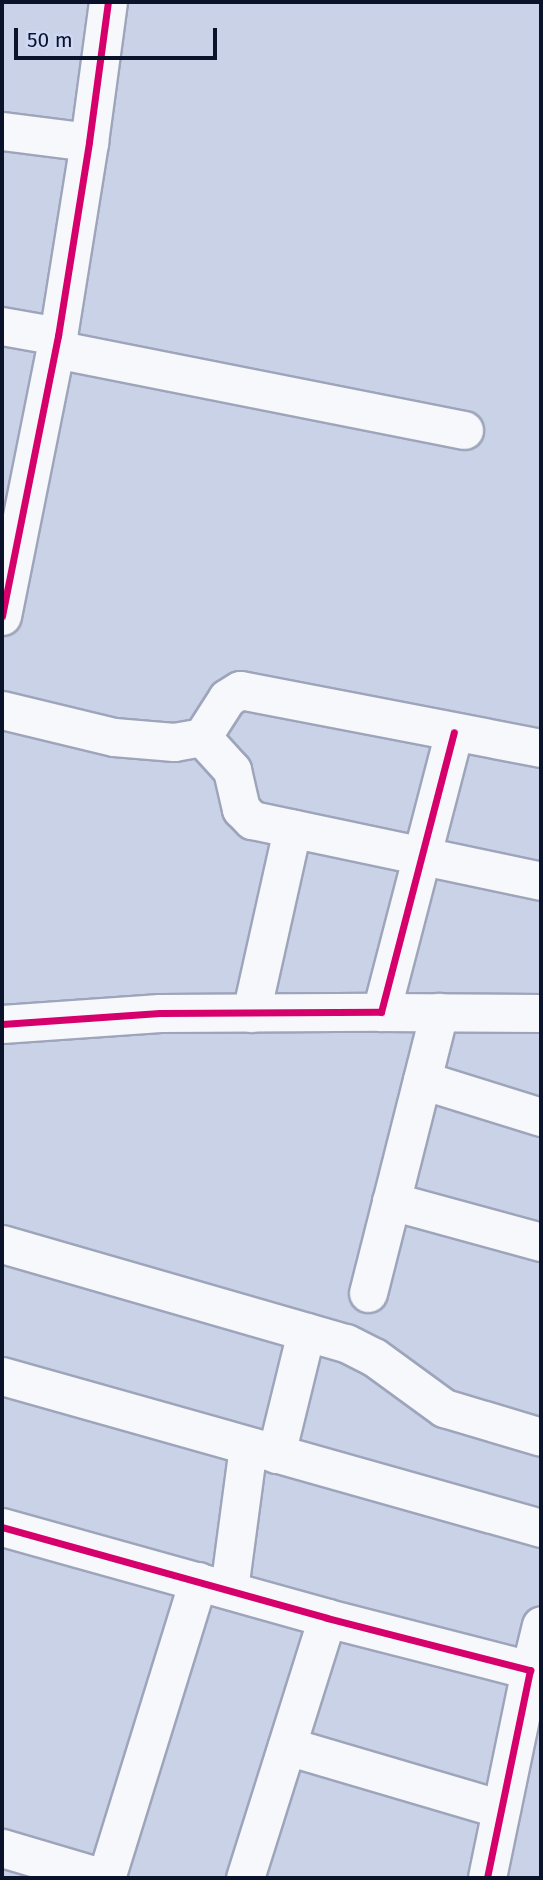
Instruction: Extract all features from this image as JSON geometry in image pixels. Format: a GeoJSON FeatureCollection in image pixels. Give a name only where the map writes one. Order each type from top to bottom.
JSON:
{"type":"FeatureCollection","features":[{"type":"Feature","properties":{"kind":"street"},"geometry":{"type":"LineString","coordinates":[[2,616],[13,510],[56,342],[89,142],[108,2]]}},
{"type":"Feature","properties":{"kind":"street"},"geometry":{"type":"LineString","coordinates":[[2,131],[89,142]]}},
{"type":"Feature","properties":{"kind":"street"},"geometry":{"type":"LineString","coordinates":[[2,326],[56,342],[464,430]]}},
{"type":"Feature","properties":{"kind":"street"},"geometry":{"type":"LineString","coordinates":[[2,710],[114,737],[174,742],[202,737],[227,698],[240,690],[541,748]]}},
{"type":"Feature","properties":{"kind":"street"},"geometry":{"type":"LineString","coordinates":[[381,1012],[454,732]]}},
{"type":"Feature","properties":{"kind":"street"},"geometry":{"type":"LineString","coordinates":[[202,737],[232,770],[241,809],[247,816],[421,858],[541,881]]}},
{"type":"Feature","properties":{"kind":"street"},"geometry":{"type":"LineString","coordinates":[[251,1013],[292,829]]}},
{"type":"Feature","properties":{"kind":"street"},"geometry":{"type":"LineString","coordinates":[[368,1293],[439,1012]]}},
{"type":"Feature","properties":{"kind":"street"},"geometry":{"type":"LineString","coordinates":[[2,1024],[160,1013],[541,1013]]}},
{"type":"Feature","properties":{"kind":"street"},"geometry":{"type":"LineString","coordinates":[[422,1080],[541,1118]]}},
{"type":"Feature","properties":{"kind":"street"},"geometry":{"type":"LineString","coordinates":[[391,1201],[541,1242]]}},
{"type":"Feature","properties":{"kind":"street"},"geometry":{"type":"LineString","coordinates":[[2,1244],[346,1343],[374,1357],[444,1408],[541,1437]]}},
{"type":"Feature","properties":{"kind":"street"},"geometry":{"type":"LineString","coordinates":[[2,1848],[104,1878],[306,1332]]}},
{"type":"Feature","properties":{"kind":"street"},"geometry":{"type":"LineString","coordinates":[[2,1376],[541,1528]]}},
{"type":"Feature","properties":{"kind":"street"},"geometry":{"type":"LineString","coordinates":[[2,1527],[327,1618],[530,1670]]}},
{"type":"Feature","properties":{"kind":"street"},"geometry":{"type":"LineString","coordinates":[[245,1878],[327,1618]]}},
{"type":"Feature","properties":{"kind":"street"},"geometry":{"type":"LineString","coordinates":[[487,1878],[541,1625]]}},
{"type":"Feature","properties":{"kind":"street"},"geometry":{"type":"LineString","coordinates":[[287,1746],[502,1810]]}},
{"type":"Feature","properties":{"kind":"cycle path"},"geometry":{"type":"LineString","coordinates":[[2,616],[58,336],[108,2]]}},
{"type":"Feature","properties":{"kind":"cycle path"},"geometry":{"type":"LineString","coordinates":[[2,1024],[160,1013],[381,1012],[454,732]]}},
{"type":"Feature","properties":{"kind":"cycle path"},"geometry":{"type":"LineString","coordinates":[[2,1527],[327,1618],[530,1670],[487,1878]]}}]}
